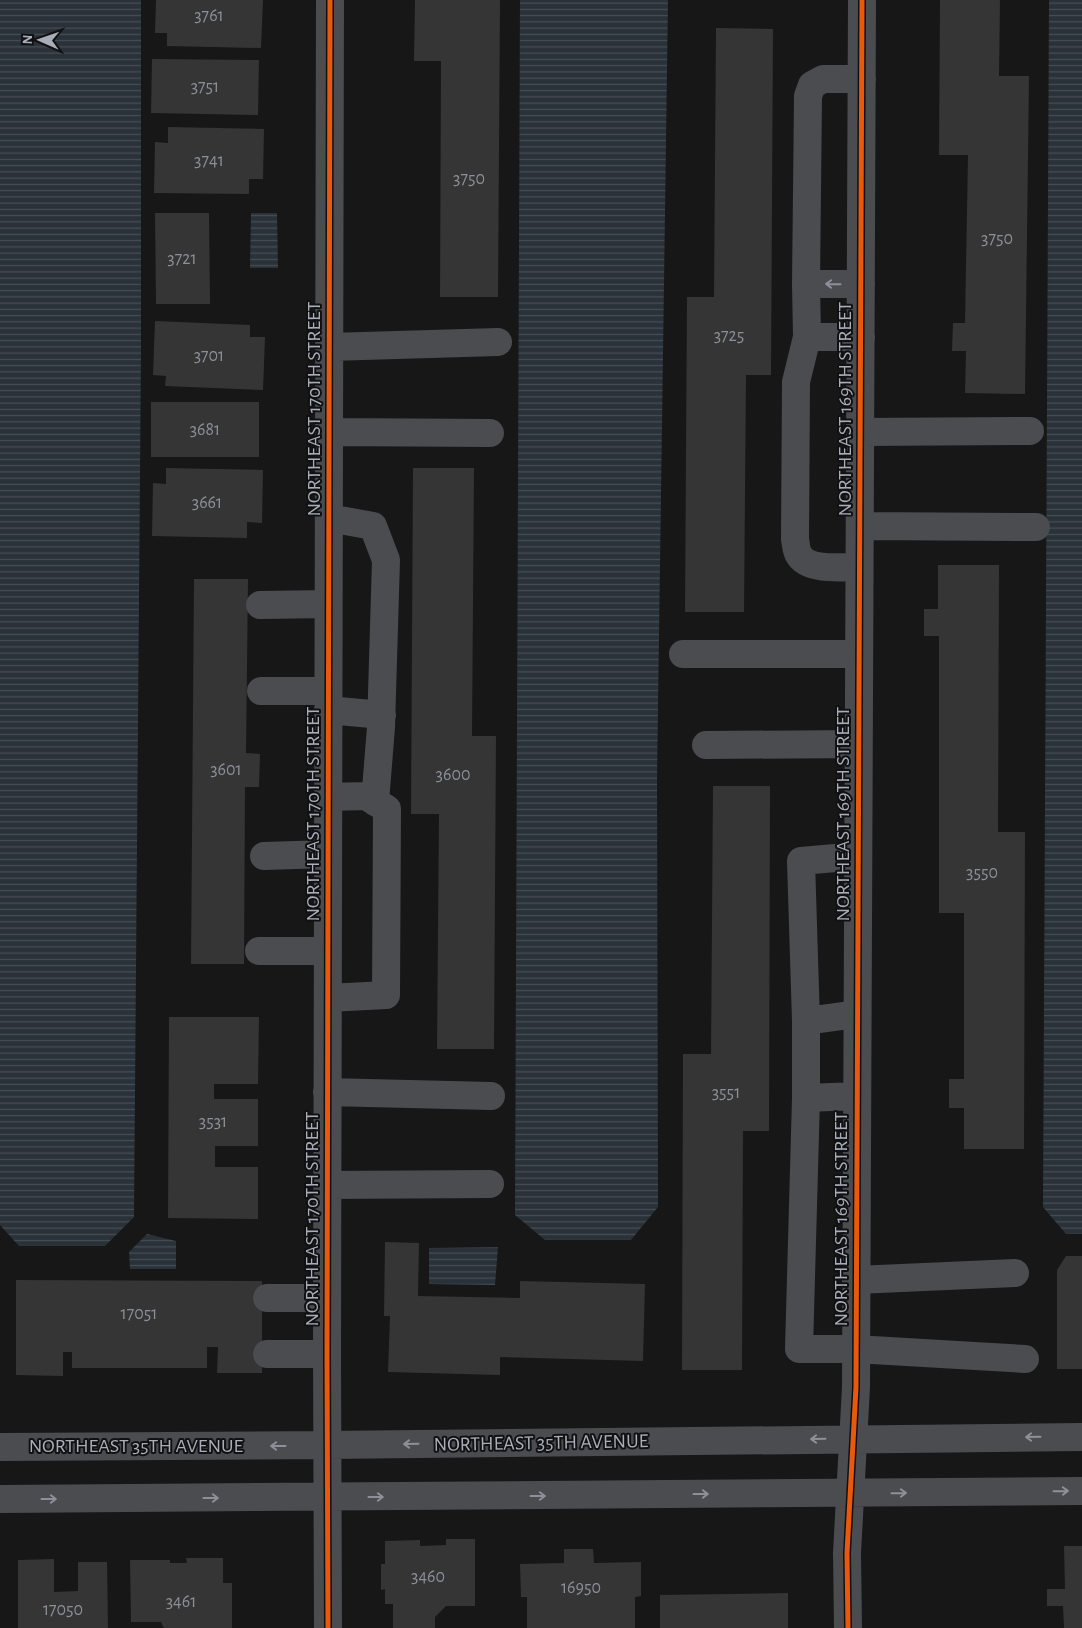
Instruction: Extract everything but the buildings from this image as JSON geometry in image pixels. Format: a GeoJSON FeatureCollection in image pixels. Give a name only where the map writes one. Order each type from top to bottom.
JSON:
{"type":"FeatureCollection","features":[{"type":"Feature","properties":{"kind":"street","name":"NORTHEAST 170TH STREET"},"geometry":{"type":"LineString","coordinates":[[328,1628],[326,1445],[330,0]]}},
{"type":"Feature","properties":{"kind":"street","name":"NORTHEAST 169TH STREET"},"geometry":{"type":"LineString","coordinates":[[848,1628],[847,1553],[856,1388],[862,0]]}},
{"type":"Feature","properties":{"kind":"street"},"geometry":{"type":"LineString","coordinates":[[860,567],[812,565],[805,562],[798,554],[795,539],[796,382],[807,337],[808,96],[812,85],[823,79],[862,79]]}},
{"type":"Feature","properties":{"kind":"street"},"geometry":{"type":"LineString","coordinates":[[806,284],[861,284]]}},
{"type":"Feature","properties":{"kind":"street"},"geometry":{"type":"LineString","coordinates":[[807,337],[861,337]]}},
{"type":"Feature","properties":{"kind":"street"},"geometry":{"type":"LineString","coordinates":[[329,347],[498,342]]}},
{"type":"Feature","properties":{"kind":"street"},"geometry":{"type":"LineString","coordinates":[[329,432],[490,433]]}},
{"type":"Feature","properties":{"kind":"street"},"geometry":{"type":"LineString","coordinates":[[860,432],[1030,432]]}},
{"type":"Feature","properties":{"kind":"street"},"geometry":{"type":"LineString","coordinates":[[329,518],[373,526],[386,560],[382,714],[375,802]]}},
{"type":"Feature","properties":{"kind":"street"},"geometry":{"type":"LineString","coordinates":[[860,526],[1036,527]]}},
{"type":"Feature","properties":{"kind":"street"},"geometry":{"type":"LineString","coordinates":[[260,604],[328,604]]}},
{"type":"Feature","properties":{"kind":"street"},"geometry":{"type":"LineString","coordinates":[[684,654],[859,654]]}},
{"type":"Feature","properties":{"kind":"street"},"geometry":{"type":"LineString","coordinates":[[261,691],[328,701],[382,714]]}},
{"type":"Feature","properties":{"kind":"street"},"geometry":{"type":"LineString","coordinates":[[706,745],[858,744]]}},
{"type":"Feature","properties":{"kind":"street"},"geometry":{"type":"LineString","coordinates":[[328,797],[366,796],[387,809],[386,995],[328,998]]}},
{"type":"Feature","properties":{"kind":"street"},"geometry":{"type":"LineString","coordinates":[[264,856],[328,854]]}},
{"type":"Feature","properties":{"kind":"street"},"geometry":{"type":"LineString","coordinates":[[858,856],[801,861],[806,1021],[806,1098],[799,1349],[856,1349],[1026,1359]]}},
{"type":"Feature","properties":{"kind":"street"},"geometry":{"type":"LineString","coordinates":[[259,951],[328,951]]}},
{"type":"Feature","properties":{"kind":"street"},"geometry":{"type":"LineString","coordinates":[[806,1021],[857,1014]]}},
{"type":"Feature","properties":{"kind":"street"},"geometry":{"type":"LineString","coordinates":[[328,1092],[491,1096]]}},
{"type":"Feature","properties":{"kind":"street"},"geometry":{"type":"LineString","coordinates":[[806,1098],[857,1096]]}},
{"type":"Feature","properties":{"kind":"street"},"geometry":{"type":"LineString","coordinates":[[327,1185],[490,1184]]}},
{"type":"Feature","properties":{"kind":"street"},"geometry":{"type":"LineString","coordinates":[[856,1280],[1015,1273]]}},
{"type":"Feature","properties":{"kind":"street"},"geometry":{"type":"LineString","coordinates":[[267,1298],[327,1298]]}},
{"type":"Feature","properties":{"kind":"street"},"geometry":{"type":"LineString","coordinates":[[267,1354],[327,1354]]}},
{"type":"Feature","properties":{"kind":"street","name":"NORTHEAST 35TH AVENUE"},"geometry":{"type":"LineString","coordinates":[[0,1447],[1082,1436]]}},
{"type":"Feature","properties":{"kind":"street"},"geometry":{"type":"LineString","coordinates":[[0,1499],[850,1494],[1082,1490]]}},
{"type":"Feature","properties":{"kind":"shaded area"},"geometry":{"type":"Polygon","coordinates":[[[0,0],[141,0],[141,351],[134,1217],[105,1246],[19,1246],[0,1225],[0,0]]]}},
{"type":"Feature","properties":{"kind":"shaded area"},"geometry":{"type":"Polygon","coordinates":[[[520,0],[668,0],[657,777],[658,1207],[631,1240],[545,1240],[515,1215],[520,0]]]}},
{"type":"Feature","properties":{"kind":"shaded area"},"geometry":{"type":"Polygon","coordinates":[[[1049,0],[1082,0],[1082,1234],[1066,1234],[1043,1207],[1049,0]]]}},
{"type":"Feature","properties":{"kind":"shaded area"},"geometry":{"type":"Polygon","coordinates":[[[251,213],[277,213],[278,268],[250,268],[251,213]]]}},
{"type":"Feature","properties":{"kind":"shaded area"},"geometry":{"type":"Polygon","coordinates":[[[147,1234],[176,1241],[176,1269],[130,1269],[129,1252],[147,1234]]]}},
{"type":"Feature","properties":{"kind":"shaded area"},"geometry":{"type":"Polygon","coordinates":[[[498,1247],[495,1285],[429,1284],[429,1248],[498,1247]]]}},
{"type":"Feature","properties":{"kind":"cycle path"},"geometry":{"type":"LineString","coordinates":[[328,1628],[330,0]]}},
{"type":"Feature","properties":{"kind":"cycle path"},"geometry":{"type":"LineString","coordinates":[[848,1628],[847,1553],[856,1387],[862,0]]}}]}
